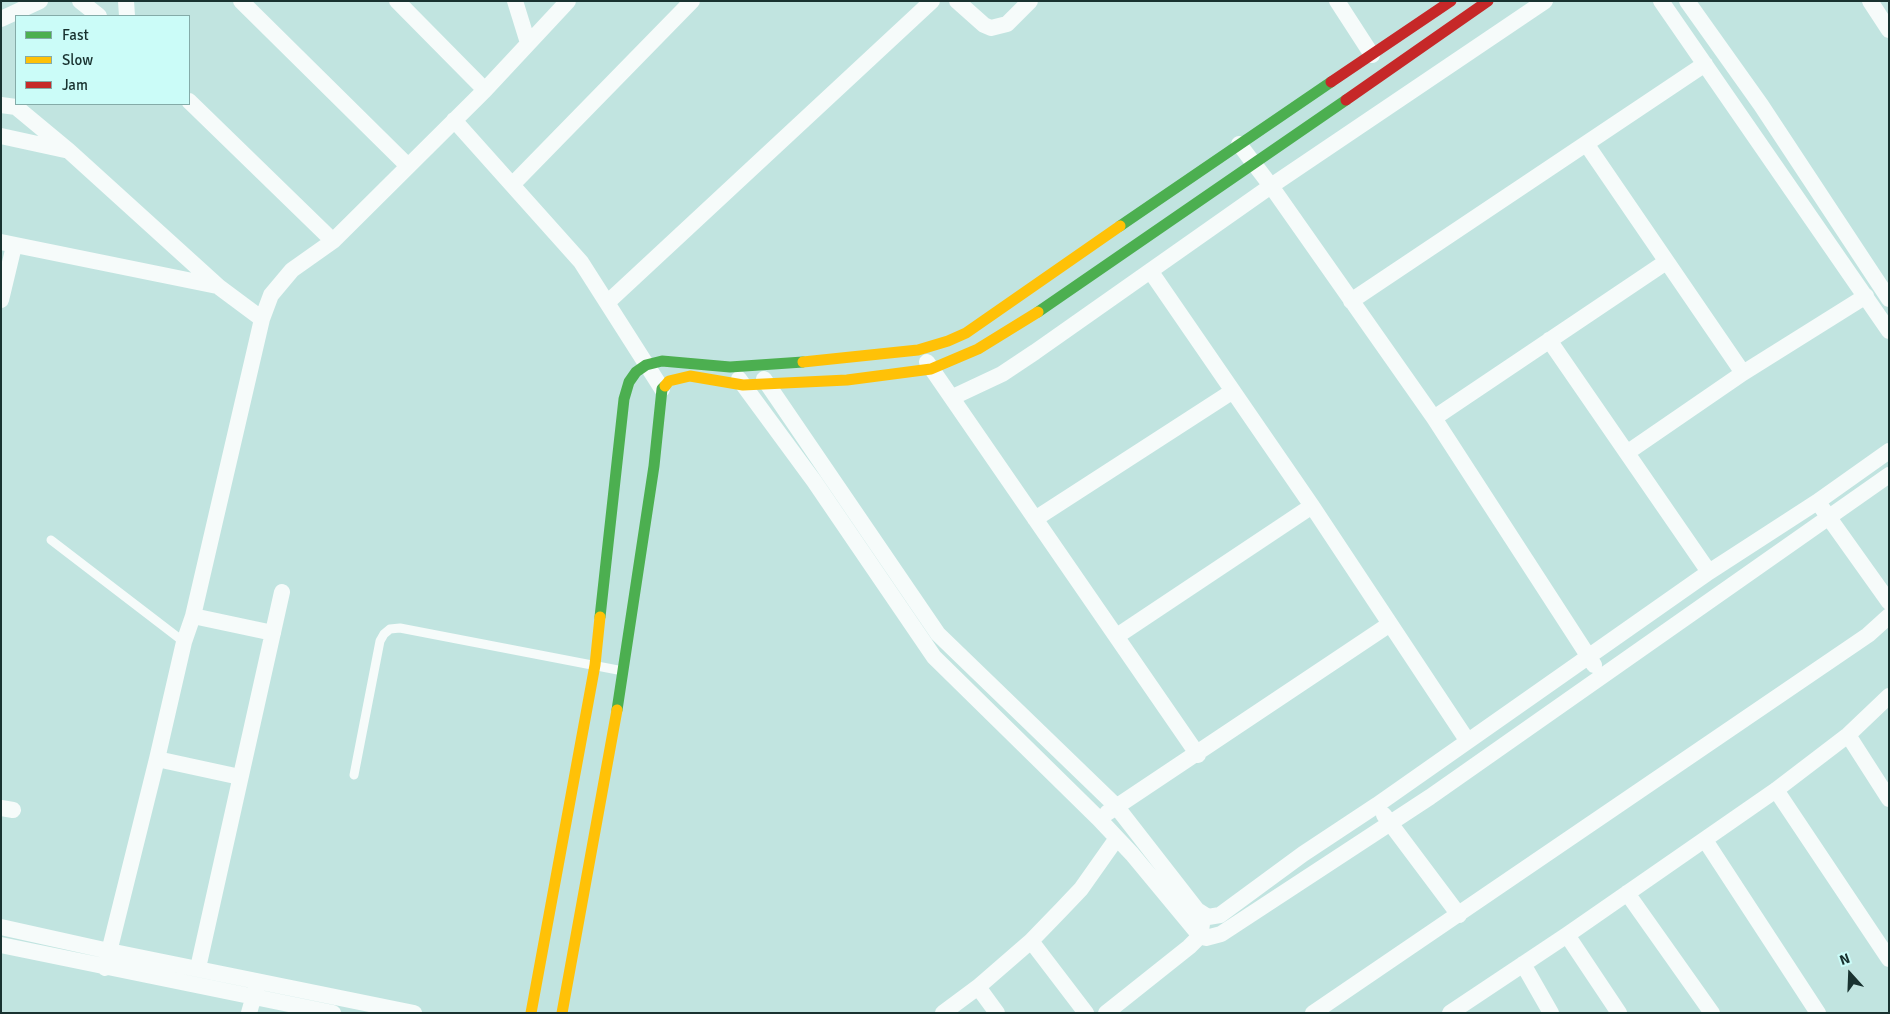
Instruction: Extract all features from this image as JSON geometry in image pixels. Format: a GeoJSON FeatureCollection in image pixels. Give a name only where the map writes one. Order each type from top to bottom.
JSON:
{"type":"FeatureCollection","features":[{"type":"Feature","properties":{"kind":"street"},"geometry":{"type":"LineString","coordinates":[[5,11],[40,1]]}},
{"type":"Feature","properties":{"kind":"street"},"geometry":{"type":"LineString","coordinates":[[80,1],[98,15]]}},
{"type":"Feature","properties":{"kind":"street"},"geometry":{"type":"LineString","coordinates":[[126,1],[127,15]]}},
{"type":"Feature","properties":{"kind":"street"},"geometry":{"type":"LineString","coordinates":[[241,1],[408,166]]}},
{"type":"Feature","properties":{"kind":"street"},"geometry":{"type":"LineString","coordinates":[[397,1],[485,90]]}},
{"type":"Feature","properties":{"kind":"street"},"geometry":{"type":"LineString","coordinates":[[515,1],[528,43]]}},
{"type":"Feature","properties":{"kind":"street"},"geometry":{"type":"LineString","coordinates":[[105,968],[157,760],[184,642],[193,616],[262,319],[271,296],[284,278],[333,241],[485,90],[568,1]]}},
{"type":"Feature","properties":{"kind":"street"},"geometry":{"type":"LineString","coordinates":[[513,184],[692,1]]}},
{"type":"Feature","properties":{"kind":"street"},"geometry":{"type":"LineString","coordinates":[[608,302],[932,1]]}},
{"type":"Feature","properties":{"kind":"street"},"geometry":{"type":"LineString","coordinates":[[957,1],[984,25],[991,28],[1007,24],[1030,1]]}},
{"type":"Feature","properties":{"kind":"street"},"geometry":{"type":"LineString","coordinates":[[1337,1],[1372,55]]}},
{"type":"Feature","properties":{"kind":"street"},"geometry":{"type":"LineString","coordinates":[[531,1013],[595,666],[624,399],[629,382],[636,372],[646,365],[662,361],[730,368],[756,367],[812,363],[918,350],[948,342],[985,322],[1239,144],[1450,1]]}},
{"type":"Feature","properties":{"kind":"street"},"geometry":{"type":"LineString","coordinates":[[562,1013],[624,672],[654,466],[662,390],[669,381],[690,376],[744,385],[847,380],[931,368],[978,349],[1024,322],[1488,1]]}},
{"type":"Feature","properties":{"kind":"street"},"geometry":{"type":"LineString","coordinates":[[953,398],[1002,374],[1151,272],[1271,186],[1546,1]]}},
{"type":"Feature","properties":{"kind":"street"},"geometry":{"type":"LineString","coordinates":[[1662,1],[1889,331]]}},
{"type":"Feature","properties":{"kind":"street"},"geometry":{"type":"LineString","coordinates":[[1688,1],[1761,105],[1889,299]]}},
{"type":"Feature","properties":{"kind":"street"},"geometry":{"type":"LineString","coordinates":[[1870,1],[1889,30]]}},
{"type":"Feature","properties":{"kind":"street"},"geometry":{"type":"LineString","coordinates":[[1351,302],[1705,64]]}},
{"type":"Feature","properties":{"kind":"street"},"geometry":{"type":"LineString","coordinates":[[190,102],[333,241]]}},
{"type":"Feature","properties":{"kind":"street"},"geometry":{"type":"LineString","coordinates":[[1,105],[16,107],[69,151],[219,287],[262,319]]}},
{"type":"Feature","properties":{"kind":"street"},"geometry":{"type":"LineString","coordinates":[[454,120],[581,262],[662,390]]}},
{"type":"Feature","properties":{"kind":"street"},"geometry":{"type":"LineString","coordinates":[[1,136],[69,151]]}},
{"type":"Feature","properties":{"kind":"street"},"geometry":{"type":"LineString","coordinates":[[1239,144],[1271,186],[1434,418],[1601,675]]}},
{"type":"Feature","properties":{"kind":"street"},"geometry":{"type":"LineString","coordinates":[[1587,144],[1743,373]]}},
{"type":"Feature","properties":{"kind":"street"},"geometry":{"type":"LineString","coordinates":[[1,300],[8,244],[219,287]]}},
{"type":"Feature","properties":{"kind":"street"},"geometry":{"type":"LineString","coordinates":[[1434,418],[1666,262]]}},
{"type":"Feature","properties":{"kind":"street"},"geometry":{"type":"LineString","coordinates":[[1151,272],[1312,506],[1467,740]]}},
{"type":"Feature","properties":{"kind":"street"},"geometry":{"type":"LineString","coordinates":[[1628,452],[1743,373],[1866,296]]}},
{"type":"Feature","properties":{"kind":"street"},"geometry":{"type":"LineString","coordinates":[[1548,340],[1628,452],[1709,572]]}},
{"type":"Feature","properties":{"kind":"street"},"geometry":{"type":"LineString","coordinates":[[918,350],[1198,754]]}},
{"type":"Feature","properties":{"kind":"street"},"geometry":{"type":"LineString","coordinates":[[756,367],[938,634],[1116,806],[1203,915],[1200,936],[1167,966],[1106,1013]]}},
{"type":"Feature","properties":{"kind":"street"},"geometry":{"type":"LineString","coordinates":[[730,368],[814,481],[934,657],[1099,819],[1200,936],[1206,938],[1214,938],[1221,934],[1390,823],[1889,475]]}},
{"type":"Feature","properties":{"kind":"street"},"geometry":{"type":"LineString","coordinates":[[1035,519],[1233,391]]}},
{"type":"Feature","properties":{"kind":"street"},"geometry":{"type":"LineString","coordinates":[[1203,915],[1220,915],[1303,854],[1377,805],[1467,740],[1709,572],[1817,502],[1889,450]]}},
{"type":"Feature","properties":{"kind":"street"},"geometry":{"type":"LineString","coordinates":[[1817,502],[1829,516],[1889,602]]}},
{"type":"Feature","properties":{"kind":"street"},"geometry":{"type":"LineString","coordinates":[[1117,636],[1312,506]]}},
{"type":"Feature","properties":{"kind":"street"},"geometry":{"type":"LineString","coordinates":[[198,968],[282,592]]}},
{"type":"Feature","properties":{"kind":"street"},"geometry":{"type":"LineString","coordinates":[[193,616],[273,633]]}},
{"type":"Feature","properties":{"kind":"street"},"geometry":{"type":"LineString","coordinates":[[1313,1013],[1868,635],[1889,616]]}},
{"type":"Feature","properties":{"kind":"street"},"geometry":{"type":"LineString","coordinates":[[1099,819],[1390,624]]}},
{"type":"Feature","properties":{"kind":"street"},"geometry":{"type":"LineString","coordinates":[[1450,1013],[1567,935],[1776,790],[1848,735],[1889,696]]}},
{"type":"Feature","properties":{"kind":"street"},"geometry":{"type":"LineString","coordinates":[[1848,735],[1889,799]]}},
{"type":"Feature","properties":{"kind":"street"},"geometry":{"type":"LineString","coordinates":[[157,760],[240,778]]}},
{"type":"Feature","properties":{"kind":"street"},"geometry":{"type":"LineString","coordinates":[[1776,790],[1889,959]]}},
{"type":"Feature","properties":{"kind":"street"},"geometry":{"type":"LineString","coordinates":[[1377,805],[1459,915]]}},
{"type":"Feature","properties":{"kind":"street"},"geometry":{"type":"LineString","coordinates":[[943,1013],[978,987],[1031,941],[1081,889],[1117,838]]}},
{"type":"Feature","properties":{"kind":"street"},"geometry":{"type":"LineString","coordinates":[[1705,840],[1818,1013]]}},
{"type":"Feature","properties":{"kind":"street"},"geometry":{"type":"LineString","coordinates":[[1627,893],[1712,1013]]}},
{"type":"Feature","properties":{"kind":"street"},"geometry":{"type":"LineString","coordinates":[[333,1013],[251,1005],[105,968],[3,946],[4,928],[414,1013]]}},
{"type":"Feature","properties":{"kind":"street"},"geometry":{"type":"LineString","coordinates":[[1567,935],[1619,1013]]}},
{"type":"Feature","properties":{"kind":"street"},"geometry":{"type":"LineString","coordinates":[[1031,941],[1086,1013]]}},
{"type":"Feature","properties":{"kind":"street"},"geometry":{"type":"LineString","coordinates":[[1524,964],[1551,1013]]}},
{"type":"Feature","properties":{"kind":"street"},"geometry":{"type":"LineString","coordinates":[[251,1005],[258,980]]}},
{"type":"Feature","properties":{"kind":"street"},"geometry":{"type":"LineString","coordinates":[[978,987],[997,1013]]}},
{"type":"Feature","properties":{"kind":"lane"},"geometry":{"type":"LineString","coordinates":[[51,540],[184,642]]}},
{"type":"Feature","properties":{"kind":"lane"},"geometry":{"type":"LineString","coordinates":[[354,775],[380,641],[390,629],[400,628],[624,672]]}},
{"type":"Feature","properties":{"kind":"traffic: fast"},"geometry":{"type":"LineString","coordinates":[[1120,226],[1331,82]]}},
{"type":"Feature","properties":{"kind":"traffic: fast"},"geometry":{"type":"LineString","coordinates":[[1038,312],[1346,100]]}},
{"type":"Feature","properties":{"kind":"traffic: fast"},"geometry":{"type":"LineString","coordinates":[[600,617],[624,399],[629,382],[636,372],[646,365],[662,361],[730,367],[803,362]]}},
{"type":"Feature","properties":{"kind":"traffic: fast"},"geometry":{"type":"LineString","coordinates":[[617,710],[654,466],[662,389],[665,386]]}},
{"type":"Feature","properties":{"kind":"traffic: slow"},"geometry":{"type":"LineString","coordinates":[[803,362],[918,350],[948,341],[966,333],[1120,226]]}},
{"type":"Feature","properties":{"kind":"traffic: slow"},"geometry":{"type":"LineString","coordinates":[[665,386],[669,381],[690,376],[743,385],[847,380],[931,369],[978,349],[1038,312]]}},
{"type":"Feature","properties":{"kind":"traffic: slow"},"geometry":{"type":"LineString","coordinates":[[531,1013],[595,665],[600,617]]}},
{"type":"Feature","properties":{"kind":"traffic: slow"},"geometry":{"type":"LineString","coordinates":[[562,1013],[617,710]]}},
{"type":"Feature","properties":{"kind":"traffic: jam"},"geometry":{"type":"LineString","coordinates":[[1331,82],[1451,1]]}},
{"type":"Feature","properties":{"kind":"traffic: jam"},"geometry":{"type":"LineString","coordinates":[[1346,100],[1488,1]]}}]}
